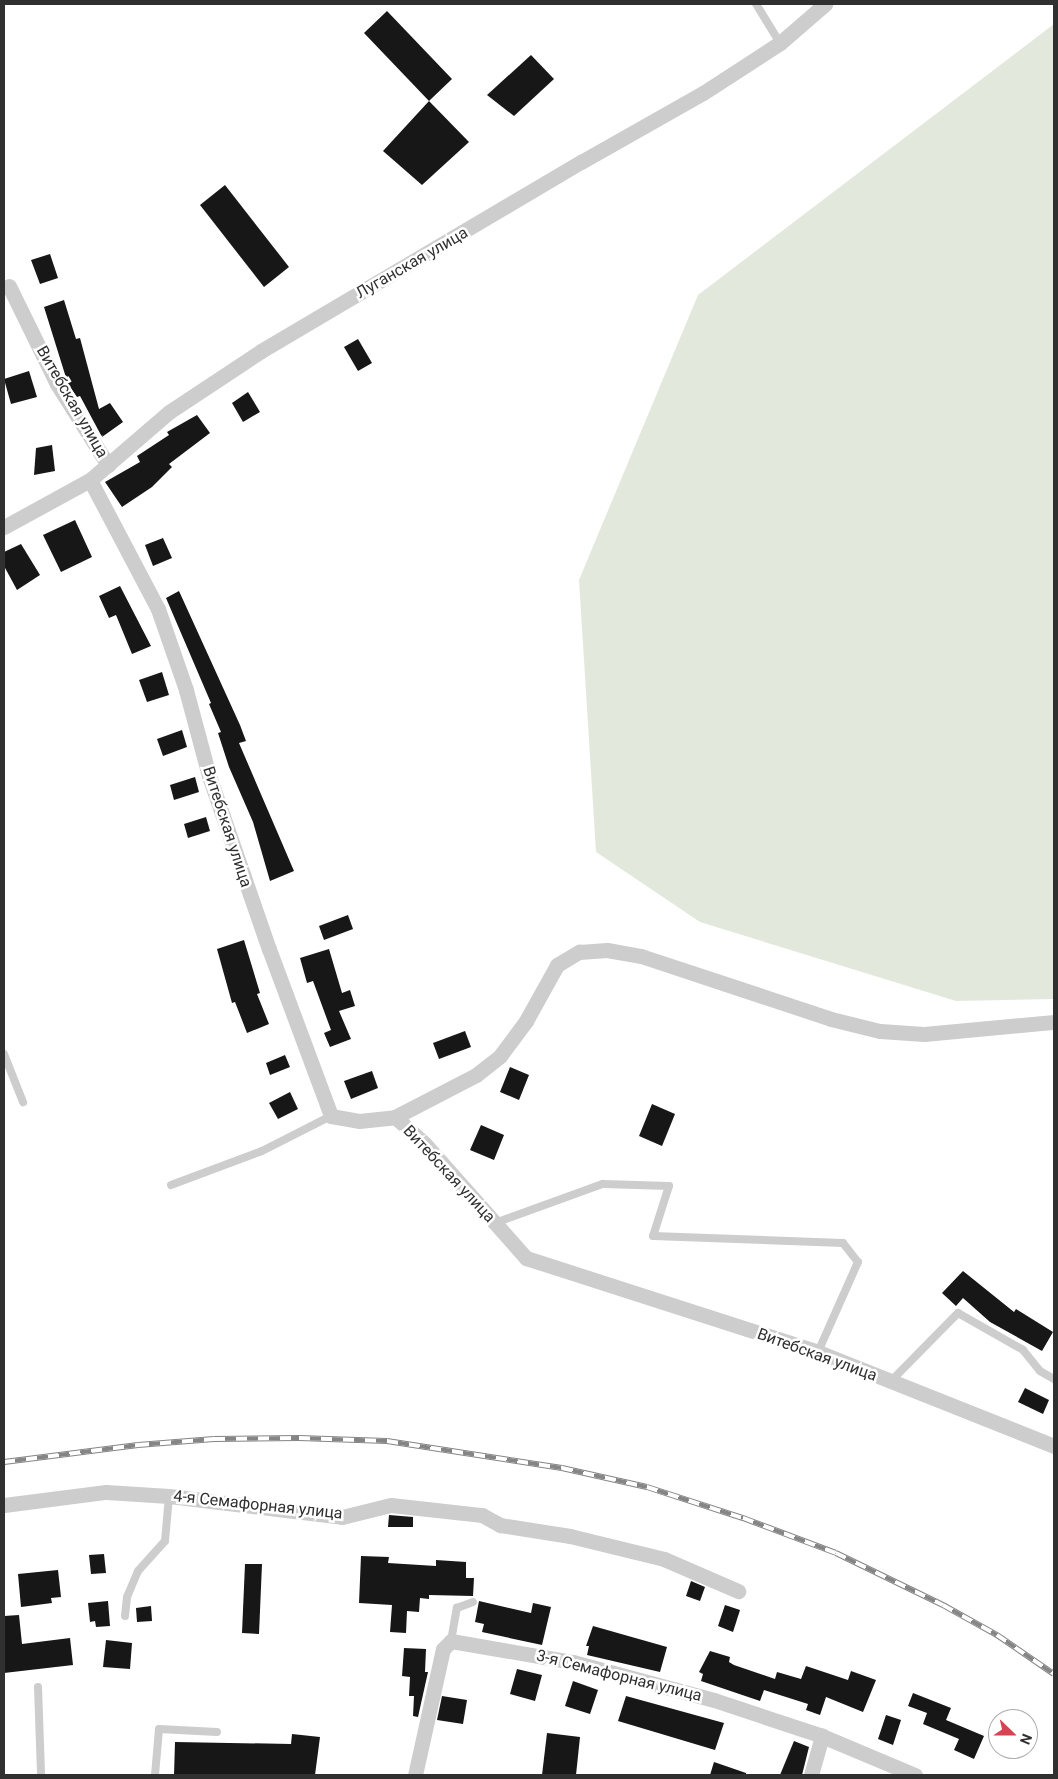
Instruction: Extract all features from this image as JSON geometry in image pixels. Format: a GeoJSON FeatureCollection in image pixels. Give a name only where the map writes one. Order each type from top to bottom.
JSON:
{"type":"FeatureCollection","features":[{"type":"Feature","properties":{"kind":"street","name":"Луганская улица"},"geometry":{"type":"LineString","coordinates":[[4,527],[90,480],[169,412],[261,351],[581,162],[703,93],[780,43],[825,4]]}},
{"type":"Feature","properties":{"kind":"street","name":"Витебская улица"},"geometry":{"type":"LineString","coordinates":[[9,286],[57,384],[108,465]]}},
{"type":"Feature","properties":{"kind":"street","name":"Витебская улица"},"geometry":{"type":"LineString","coordinates":[[90,480],[158,609],[186,690],[209,776],[269,949],[331,1116],[359,1120],[395,1117],[424,1143],[526,1258],[818,1352],[1054,1446]]}},
{"type":"Feature","properties":{"kind":"street"},"geometry":{"type":"LineString","coordinates":[[395,1117],[476,1076],[500,1056],[526,1022],[557,965],[579,952],[608,950],[641,956],[831,1019],[880,1031],[924,1034],[1054,1022]]}},
{"type":"Feature","properties":{"kind":"street","name":"4-я Семафорная улица"},"geometry":{"type":"LineString","coordinates":[[4,1505],[106,1492],[169,1496],[342,1517],[391,1505],[482,1515],[500,1525],[570,1536],[664,1559],[738,1591]]}},
{"type":"Feature","properties":{"kind":"street"},"geometry":{"type":"LineString","coordinates":[[415,1775],[443,1649],[451,1641]]}},
{"type":"Feature","properties":{"kind":"street","name":"3-я Семафорная улица"},"geometry":{"type":"LineString","coordinates":[[451,1641],[573,1662],[714,1700],[822,1736],[915,1775]]}},
{"type":"Feature","properties":{"kind":"street"},"geometry":{"type":"LineString","coordinates":[[811,1775],[822,1736]]}},
{"type":"Feature","properties":{"kind":"lane"},"geometry":{"type":"LineString","coordinates":[[756,4],[780,43]]}},
{"type":"Feature","properties":{"kind":"lane"},"geometry":{"type":"LineString","coordinates":[[4,1054],[23,1102]]}},
{"type":"Feature","properties":{"kind":"lane"},"geometry":{"type":"LineString","coordinates":[[171,1185],[262,1151],[331,1116]]}},
{"type":"Feature","properties":{"kind":"lane"},"geometry":{"type":"LineString","coordinates":[[494,1224],[603,1184],[669,1186],[653,1236],[843,1243],[858,1262],[818,1352]]}},
{"type":"Feature","properties":{"kind":"lane"},"geometry":{"type":"LineString","coordinates":[[890,1382],[958,1313],[1023,1350],[1040,1371],[1054,1379]]}},
{"type":"Feature","properties":{"kind":"lane"},"geometry":{"type":"LineString","coordinates":[[124,1616],[127,1596],[138,1571],[165,1541],[169,1496]]}},
{"type":"Feature","properties":{"kind":"lane"},"geometry":{"type":"LineString","coordinates":[[451,1641],[456,1608],[473,1602]]}},
{"type":"Feature","properties":{"kind":"lane"},"geometry":{"type":"LineString","coordinates":[[38,1687],[40,1775]]}},
{"type":"Feature","properties":{"kind":"lane"},"geometry":{"type":"LineString","coordinates":[[156,1775],[159,1729],[217,1732]]}},
{"type":"Feature","properties":{"kind":"shaded area"},"geometry":{"type":"Polygon","coordinates":[[[1054,24],[1054,999],[956,1001],[700,922],[596,852],[579,580],[698,295],[1054,24]]]}},
{"type":"Feature","properties":{"kind":"building"},"geometry":{"type":"Polygon","coordinates":[[[387,11],[452,79],[429,101],[364,33],[387,11]]]}},
{"type":"Feature","properties":{"kind":"building"},"geometry":{"type":"Polygon","coordinates":[[[531,55],[554,79],[514,116],[487,95],[531,55]]]}},
{"type":"Feature","properties":{"kind":"building"},"geometry":{"type":"Polygon","coordinates":[[[429,101],[469,142],[422,185],[383,151],[429,101]]]}},
{"type":"Feature","properties":{"kind":"building"},"geometry":{"type":"Polygon","coordinates":[[[225,185],[289,267],[264,287],[200,205],[225,185]]]}},
{"type":"Feature","properties":{"kind":"building"},"geometry":{"type":"Polygon","coordinates":[[[50,254],[58,278],[40,284],[31,260],[50,254]]]}},
{"type":"Feature","properties":{"kind":"building"},"geometry":{"type":"Polygon","coordinates":[[[64,300],[76,339],[80,338],[99,409],[110,403],[123,422],[102,437],[80,396],[77,397],[68,384],[44,307],[64,300]]]}},
{"type":"Feature","properties":{"kind":"building"},"geometry":{"type":"Polygon","coordinates":[[[358,339],[372,363],[358,371],[344,347],[358,339]]]}},
{"type":"Feature","properties":{"kind":"building"},"geometry":{"type":"Polygon","coordinates":[[[29,371],[37,397],[11,404],[4,379],[29,371]]]}},
{"type":"Feature","properties":{"kind":"building"},"geometry":{"type":"Polygon","coordinates":[[[248,392],[260,412],[243,422],[232,403],[248,392]]]}},
{"type":"Feature","properties":{"kind":"building"},"geometry":{"type":"Polygon","coordinates":[[[197,415],[210,433],[169,464],[172,467],[152,487],[122,507],[105,482],[140,462],[137,456],[169,435],[167,432],[197,415]]]}},
{"type":"Feature","properties":{"kind":"building"},"geometry":{"type":"Polygon","coordinates":[[[52,445],[55,471],[34,475],[36,448],[52,445]]]}},
{"type":"Feature","properties":{"kind":"building"},"geometry":{"type":"Polygon","coordinates":[[[75,520],[92,557],[61,572],[43,535],[75,520]]]}},
{"type":"Feature","properties":{"kind":"building"},"geometry":{"type":"Polygon","coordinates":[[[163,538],[172,558],[153,566],[145,545],[163,538]]]}},
{"type":"Feature","properties":{"kind":"building"},"geometry":{"type":"Polygon","coordinates":[[[21,544],[40,575],[17,590],[4,566],[4,552],[21,544]]]}},
{"type":"Feature","properties":{"kind":"building"},"geometry":{"type":"Polygon","coordinates":[[[120,586],[151,646],[132,654],[116,615],[109,618],[99,596],[120,586]]]}},
{"type":"Feature","properties":{"kind":"building"},"geometry":{"type":"Polygon","coordinates":[[[179,591],[240,725],[246,741],[239,743],[294,871],[270,881],[253,822],[229,767],[218,733],[221,732],[209,704],[211,703],[166,598],[179,591]]]}},
{"type":"Feature","properties":{"kind":"building"},"geometry":{"type":"Polygon","coordinates":[[[162,672],[169,695],[147,702],[139,680],[162,672]]]}},
{"type":"Feature","properties":{"kind":"building"},"geometry":{"type":"Polygon","coordinates":[[[182,730],[187,747],[163,756],[157,739],[182,730]]]}},
{"type":"Feature","properties":{"kind":"building"},"geometry":{"type":"Polygon","coordinates":[[[195,777],[199,792],[174,800],[170,785],[195,777]]]}},
{"type":"Feature","properties":{"kind":"building"},"geometry":{"type":"Polygon","coordinates":[[[206,817],[210,831],[188,838],[184,824],[206,817]]]}},
{"type":"Feature","properties":{"kind":"building"},"geometry":{"type":"Polygon","coordinates":[[[348,915],[353,929],[324,940],[319,926],[348,915]]]}},
{"type":"Feature","properties":{"kind":"building"},"geometry":{"type":"Polygon","coordinates":[[[244,940],[260,993],[257,994],[269,1024],[247,1033],[235,1002],[232,1003],[217,949],[244,940]]]}},
{"type":"Feature","properties":{"kind":"building"},"geometry":{"type":"Polygon","coordinates":[[[329,949],[342,993],[350,990],[355,1006],[339,1011],[351,1039],[330,1047],[324,1033],[331,1030],[313,981],[307,983],[300,958],[329,949]]]}},
{"type":"Feature","properties":{"kind":"building"},"geometry":{"type":"Polygon","coordinates":[[[465,1031],[471,1047],[439,1059],[433,1043],[465,1031]]]}},
{"type":"Feature","properties":{"kind":"building"},"geometry":{"type":"Polygon","coordinates":[[[285,1055],[290,1067],[270,1075],[266,1063],[285,1055]]]}},
{"type":"Feature","properties":{"kind":"building"},"geometry":{"type":"Polygon","coordinates":[[[510,1067],[529,1075],[519,1100],[500,1092],[510,1067]]]}},
{"type":"Feature","properties":{"kind":"building"},"geometry":{"type":"Polygon","coordinates":[[[372,1071],[378,1088],[351,1099],[344,1081],[372,1071]]]}},
{"type":"Feature","properties":{"kind":"building"},"geometry":{"type":"Polygon","coordinates":[[[290,1092],[298,1109],[278,1119],[269,1103],[290,1092]]]}},
{"type":"Feature","properties":{"kind":"building"},"geometry":{"type":"Polygon","coordinates":[[[652,1104],[675,1114],[662,1146],[639,1136],[652,1104]]]}},
{"type":"Feature","properties":{"kind":"building"},"geometry":{"type":"Polygon","coordinates":[[[481,1125],[504,1135],[494,1160],[470,1150],[481,1125]]]}},
{"type":"Feature","properties":{"kind":"building"},"geometry":{"type":"Polygon","coordinates":[[[963,1271],[1014,1312],[1016,1309],[1053,1332],[1042,1351],[990,1322],[963,1298],[956,1306],[942,1293],[963,1271]]]}},
{"type":"Feature","properties":{"kind":"building"},"geometry":{"type":"Polygon","coordinates":[[[1025,1388],[1049,1400],[1043,1414],[1018,1402],[1025,1388]]]}},
{"type":"Feature","properties":{"kind":"building"},"geometry":{"type":"Polygon","coordinates":[[[389,1515],[413,1517],[413,1527],[388,1527],[389,1515]]]}},
{"type":"Feature","properties":{"kind":"building"},"geometry":{"type":"Polygon","coordinates":[[[104,1554],[106,1573],[91,1574],[89,1555],[104,1554]]]}},
{"type":"Feature","properties":{"kind":"building"},"geometry":{"type":"Polygon","coordinates":[[[361,1556],[389,1557],[388,1563],[436,1566],[436,1560],[466,1562],[466,1578],[474,1578],[473,1596],[429,1595],[429,1599],[420,1598],[419,1612],[407,1611],[406,1633],[390,1632],[392,1605],[359,1603],[361,1556]]]}},
{"type":"Feature","properties":{"kind":"building"},"geometry":{"type":"Polygon","coordinates":[[[245,1564],[262,1564],[259,1634],[242,1633],[245,1564]]]}},
{"type":"Feature","properties":{"kind":"building"},"geometry":{"type":"Polygon","coordinates":[[[58,1570],[61,1597],[51,1598],[52,1603],[21,1607],[18,1574],[58,1570]]]}},
{"type":"Feature","properties":{"kind":"building"},"geometry":{"type":"Polygon","coordinates":[[[691,1581],[705,1587],[700,1601],[686,1596],[691,1581]]]}},
{"type":"Feature","properties":{"kind":"building"},"geometry":{"type":"Polygon","coordinates":[[[108,1601],[110,1626],[96,1627],[95,1621],[90,1622],[88,1603],[108,1601]]]}},
{"type":"Feature","properties":{"kind":"building"},"geometry":{"type":"Polygon","coordinates":[[[479,1601],[531,1613],[533,1603],[551,1607],[542,1645],[482,1632],[484,1624],[475,1622],[479,1601]]]}},
{"type":"Feature","properties":{"kind":"building"},"geometry":{"type":"Polygon","coordinates":[[[725,1605],[740,1610],[733,1632],[718,1626],[725,1605]]]}},
{"type":"Feature","properties":{"kind":"building"},"geometry":{"type":"Polygon","coordinates":[[[151,1606],[152,1621],[137,1622],[136,1608],[151,1606]]]}},
{"type":"Feature","properties":{"kind":"building"},"geometry":{"type":"Polygon","coordinates":[[[19,1615],[22,1644],[70,1638],[73,1665],[4,1673],[4,1616],[19,1615]]]}},
{"type":"Feature","properties":{"kind":"building"},"geometry":{"type":"Polygon","coordinates":[[[593,1626],[667,1647],[660,1672],[587,1655],[589,1646],[586,1646],[593,1626]]]}},
{"type":"Feature","properties":{"kind":"building"},"geometry":{"type":"Polygon","coordinates":[[[106,1640],[132,1643],[130,1669],[103,1667],[106,1640]]]}},
{"type":"Feature","properties":{"kind":"building"},"geometry":{"type":"Polygon","coordinates":[[[404,1648],[426,1649],[425,1672],[428,1672],[418,1717],[413,1716],[414,1696],[409,1696],[410,1677],[402,1676],[404,1648]]]}},
{"type":"Feature","properties":{"kind":"building"},"geometry":{"type":"Polygon","coordinates":[[[710,1651],[730,1657],[729,1662],[734,1665],[775,1679],[777,1672],[801,1679],[806,1666],[848,1680],[851,1671],[876,1680],[863,1712],[826,1697],[820,1715],[806,1710],[808,1704],[764,1690],[760,1701],[701,1681],[703,1674],[699,1672],[710,1651]]]}},
{"type":"Feature","properties":{"kind":"building"},"geometry":{"type":"Polygon","coordinates":[[[517,1669],[542,1675],[535,1701],[510,1694],[517,1669]]]}},
{"type":"Feature","properties":{"kind":"building"},"geometry":{"type":"Polygon","coordinates":[[[573,1681],[598,1690],[590,1714],[565,1706],[573,1681]]]}},
{"type":"Feature","properties":{"kind":"building"},"geometry":{"type":"Polygon","coordinates":[[[913,1693],[951,1708],[946,1720],[984,1736],[974,1759],[954,1750],[959,1739],[923,1724],[927,1713],[908,1706],[913,1693]]]}},
{"type":"Feature","properties":{"kind":"building"},"geometry":{"type":"Polygon","coordinates":[[[442,1696],[467,1700],[463,1724],[437,1720],[442,1696]]]}},
{"type":"Feature","properties":{"kind":"building"},"geometry":{"type":"Polygon","coordinates":[[[626,1696],[724,1723],[715,1750],[618,1721],[626,1696]]]}},
{"type":"Feature","properties":{"kind":"building"},"geometry":{"type":"Polygon","coordinates":[[[886,1715],[901,1720],[893,1745],[878,1739],[886,1715]]]}},
{"type":"Feature","properties":{"kind":"building"},"geometry":{"type":"Polygon","coordinates":[[[547,1733],[580,1737],[576,1775],[542,1775],[547,1733]]]}},
{"type":"Feature","properties":{"kind":"building"},"geometry":{"type":"Polygon","coordinates":[[[292,1734],[320,1737],[315,1775],[174,1775],[175,1742],[291,1744],[292,1734]]]}},
{"type":"Feature","properties":{"kind":"building"},"geometry":{"type":"Polygon","coordinates":[[[794,1741],[809,1747],[802,1775],[780,1775],[794,1741]]]}},
{"type":"Feature","properties":{"kind":"building"},"geometry":{"type":"Polygon","coordinates":[[[714,1762],[746,1773],[746,1775],[710,1775],[714,1762]]]}},
{"type":"Feature","properties":{"kind":"railway"},"geometry":{"type":"LineString","coordinates":[[4,1462],[138,1445],[214,1439],[299,1438],[387,1441],[562,1468],[647,1487],[743,1518],[836,1553],[943,1605],[997,1635],[1054,1674]]}}]}
